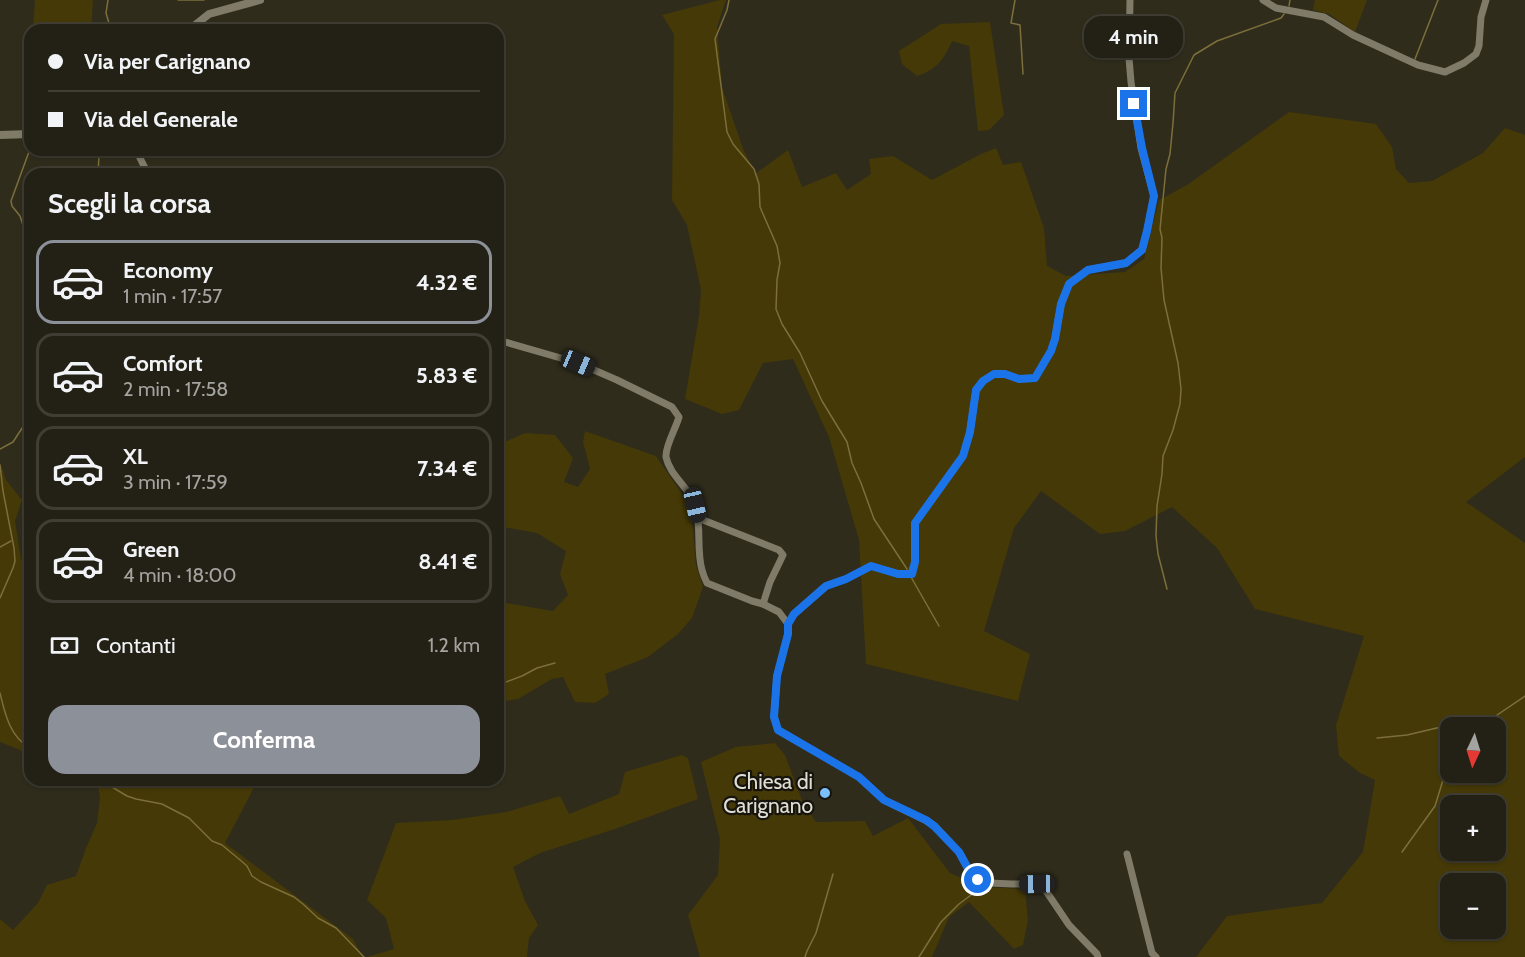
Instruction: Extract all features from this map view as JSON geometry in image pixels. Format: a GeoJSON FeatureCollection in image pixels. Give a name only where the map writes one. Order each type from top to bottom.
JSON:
{"type":"FeatureCollection","features":[{"type":"Feature","properties":{"kind":"street"},"geometry":{"type":"LineString","coordinates":[[196,24],[209,14],[260,0]]}},
{"type":"Feature","properties":{"kind":"street"},"geometry":{"type":"LineString","coordinates":[[1098,957],[1069,925],[1044,888],[1037,884],[989,883],[978,880],[971,874],[959,852],[934,826],[884,800],[859,777],[778,730],[774,717],[777,676],[788,634],[788,624],[794,614],[826,586],[871,566],[898,574],[912,574],[915,562],[915,523],[963,456],[970,432],[976,390],[983,381],[994,374],[1005,374],[1019,379],[1035,378],[1053,345],[1061,304],[1069,284],[1088,270],[1126,263],[1142,250],[1154,196],[1142,148],[1131,82],[1130,0]]}},
{"type":"Feature","properties":{"kind":"street"},"geometry":{"type":"LineString","coordinates":[[1263,0],[1276,8],[1324,17],[1353,35],[1418,65],[1445,72],[1476,54],[1479,46],[1481,17],[1486,0]]}},
{"type":"Feature","properties":{"kind":"street"},"geometry":{"type":"LineString","coordinates":[[0,135],[24,134]]}},
{"type":"Feature","properties":{"kind":"street"},"geometry":{"type":"LineString","coordinates":[[504,342],[578,363],[672,407],[679,417],[666,450],[666,458],[695,505],[701,569],[707,583],[780,612],[788,624]]}},
{"type":"Feature","properties":{"kind":"street"},"geometry":{"type":"LineString","coordinates":[[698,518],[779,550],[783,555],[770,582],[763,604]]}},
{"type":"Feature","properties":{"kind":"street"},"geometry":{"type":"LineString","coordinates":[[1127,854],[1152,953],[1156,957]]}},
{"type":"Feature","properties":{"kind":"shaded area"},"geometry":{"type":"Polygon","coordinates":[[[35,0],[93,0],[91,24],[33,24],[35,0]]]}},
{"type":"Feature","properties":{"kind":"shaded area"},"geometry":{"type":"Polygon","coordinates":[[[726,0],[717,27],[722,87],[742,146],[755,174],[788,150],[802,187],[836,173],[847,190],[871,174],[869,159],[893,156],[932,180],[996,148],[1003,165],[1021,162],[1044,228],[1047,266],[1066,276],[1125,272],[1144,259],[1159,200],[1187,185],[1289,112],[1376,124],[1392,147],[1396,169],[1409,183],[1432,181],[1483,153],[1505,128],[1525,135],[1525,457],[1466,502],[1525,543],[1525,957],[1196,957],[1227,916],[1322,903],[1363,852],[1375,780],[1360,773],[1339,756],[1336,725],[1364,636],[1255,609],[1217,548],[1172,507],[1125,531],[1100,534],[1041,491],[1014,528],[984,631],[1030,654],[1018,701],[866,664],[859,540],[829,437],[793,359],[763,363],[739,410],[722,414],[685,399],[701,290],[687,225],[672,200],[674,34],[662,15],[726,0]]]}},
{"type":"Feature","properties":{"kind":"shaded area"},"geometry":{"type":"Polygon","coordinates":[[[1315,0],[1367,0],[1355,32],[1329,14],[1313,10],[1315,0]]]}},
{"type":"Feature","properties":{"kind":"shaded area"},"geometry":{"type":"Polygon","coordinates":[[[990,22],[1004,115],[989,130],[978,131],[969,46],[952,41],[939,63],[917,76],[902,64],[899,51],[941,24],[990,22]]]}},
{"type":"Feature","properties":{"kind":"shaded area"},"geometry":{"type":"Polygon","coordinates":[[[585,431],[656,456],[684,497],[692,520],[696,565],[703,587],[692,618],[678,634],[648,657],[605,674],[609,694],[595,703],[575,702],[563,677],[552,679],[518,699],[504,701],[504,603],[553,611],[568,595],[560,574],[566,551],[537,533],[504,527],[504,442],[525,433],[555,435],[573,458],[564,482],[578,487],[590,469],[583,442],[585,431]]]}},
{"type":"Feature","properties":{"kind":"shaded area"},"geometry":{"type":"Polygon","coordinates":[[[0,462],[6,480],[22,500],[15,521],[21,559],[24,562],[24,752],[0,742],[0,462]]]}},
{"type":"Feature","properties":{"kind":"shaded area"},"geometry":{"type":"Polygon","coordinates":[[[775,743],[785,755],[803,803],[816,822],[865,821],[873,836],[908,818],[950,873],[982,887],[1025,889],[1028,920],[1023,945],[1014,949],[969,902],[949,917],[932,957],[700,957],[688,915],[718,875],[720,839],[701,762],[736,747],[775,743]]]}},
{"type":"Feature","properties":{"kind":"shaded area"},"geometry":{"type":"Polygon","coordinates":[[[682,755],[688,758],[698,799],[540,853],[513,867],[525,901],[538,925],[529,938],[527,957],[367,957],[394,949],[386,918],[367,900],[396,823],[452,820],[506,812],[560,796],[569,814],[619,794],[625,772],[682,755]]]}},
{"type":"Feature","properties":{"kind":"shaded area"},"geometry":{"type":"Polygon","coordinates":[[[98,786],[255,786],[225,843],[353,939],[363,957],[0,957],[0,919],[13,930],[38,903],[47,885],[76,876],[97,823],[100,797],[98,786]]]}},
{"type":"Feature","properties":{"kind":"waterway"},"geometry":{"type":"LineString","coordinates":[[108,0],[106,13],[109,24]]}},
{"type":"Feature","properties":{"kind":"waterway"},"geometry":{"type":"LineString","coordinates":[[178,0],[204,0]]}},
{"type":"Feature","properties":{"kind":"waterway"},"geometry":{"type":"LineString","coordinates":[[729,0],[715,39],[727,132],[733,144],[754,169],[759,184],[760,207],[777,246],[780,263],[776,309],[822,401],[847,442],[852,463],[874,519],[907,569]]}},
{"type":"Feature","properties":{"kind":"waterway"},"geometry":{"type":"LineString","coordinates":[[1015,0],[1011,23],[1020,25],[1023,74]]}},
{"type":"Feature","properties":{"kind":"waterway"},"geometry":{"type":"LineString","coordinates":[[1289,6],[1290,0]]}},
{"type":"Feature","properties":{"kind":"waterway"},"geometry":{"type":"LineString","coordinates":[[1415,59],[1438,0]]}},
{"type":"Feature","properties":{"kind":"waterway"},"geometry":{"type":"LineString","coordinates":[[1167,589],[1158,554],[1157,506],[1163,456],[1180,404],[1181,389],[1178,363],[1164,300],[1160,229],[1175,93],[1194,55],[1217,41],[1281,18],[1284,14]]}},
{"type":"Feature","properties":{"kind":"waterway"},"geometry":{"type":"LineString","coordinates":[[24,228],[11,201],[27,156]]}},
{"type":"Feature","properties":{"kind":"waterway"},"geometry":{"type":"LineString","coordinates":[[98,168],[99,156]]}},
{"type":"Feature","properties":{"kind":"waterway"},"geometry":{"type":"LineString","coordinates":[[0,449],[13,442],[24,425]]}},
{"type":"Feature","properties":{"kind":"waterway"},"geometry":{"type":"LineString","coordinates":[[0,465],[15,561],[0,598]]}},
{"type":"Feature","properties":{"kind":"waterway"},"geometry":{"type":"LineString","coordinates":[[0,547],[11,541]]}},
{"type":"Feature","properties":{"kind":"waterway"},"geometry":{"type":"LineString","coordinates":[[911,577],[939,626]]}},
{"type":"Feature","properties":{"kind":"waterway"},"geometry":{"type":"LineString","coordinates":[[504,683],[537,668],[555,663]]}},
{"type":"Feature","properties":{"kind":"waterway"},"geometry":{"type":"LineString","coordinates":[[0,693],[6,717],[13,731],[24,744]]}},
{"type":"Feature","properties":{"kind":"waterway"},"geometry":{"type":"LineString","coordinates":[[1494,717],[1525,696]]}},
{"type":"Feature","properties":{"kind":"waterway"},"geometry":{"type":"LineString","coordinates":[[1377,738],[1407,735],[1440,727]]}},
{"type":"Feature","properties":{"kind":"waterway"},"geometry":{"type":"LineString","coordinates":[[1402,852],[1435,806],[1442,783]]}},
{"type":"Feature","properties":{"kind":"waterway"},"geometry":{"type":"LineString","coordinates":[[111,786],[127,796],[162,804],[189,818],[212,841],[222,845],[247,866],[252,876],[294,897],[318,918],[336,928],[364,957]]}},
{"type":"Feature","properties":{"kind":"waterway"},"geometry":{"type":"LineString","coordinates":[[805,957],[816,933],[833,874]]}},
{"type":"Feature","properties":{"kind":"waterway"},"geometry":{"type":"LineString","coordinates":[[919,957],[941,922],[975,892]]}},
{"type":"Feature","properties":{"kind":"place","name":"Chiesa di Carignano"},"geometry":{"type":"Point","coordinates":[825,793]}},
{"type":"Feature","properties":{"kind":"route"},"geometry":{"type":"LineString","coordinates":[[978,880],[971,874],[959,852],[934,826],[884,800],[859,777],[778,730],[774,717],[777,676],[788,634],[788,624],[794,614],[826,586],[871,566],[898,574],[912,574],[915,562],[915,523],[963,456],[970,432],[976,390],[983,381],[994,374],[1005,374],[1019,379],[1035,378],[1051,351],[1061,304],[1069,284],[1088,270],[1126,263],[1142,250],[1154,196],[1134,104]]}}]}
